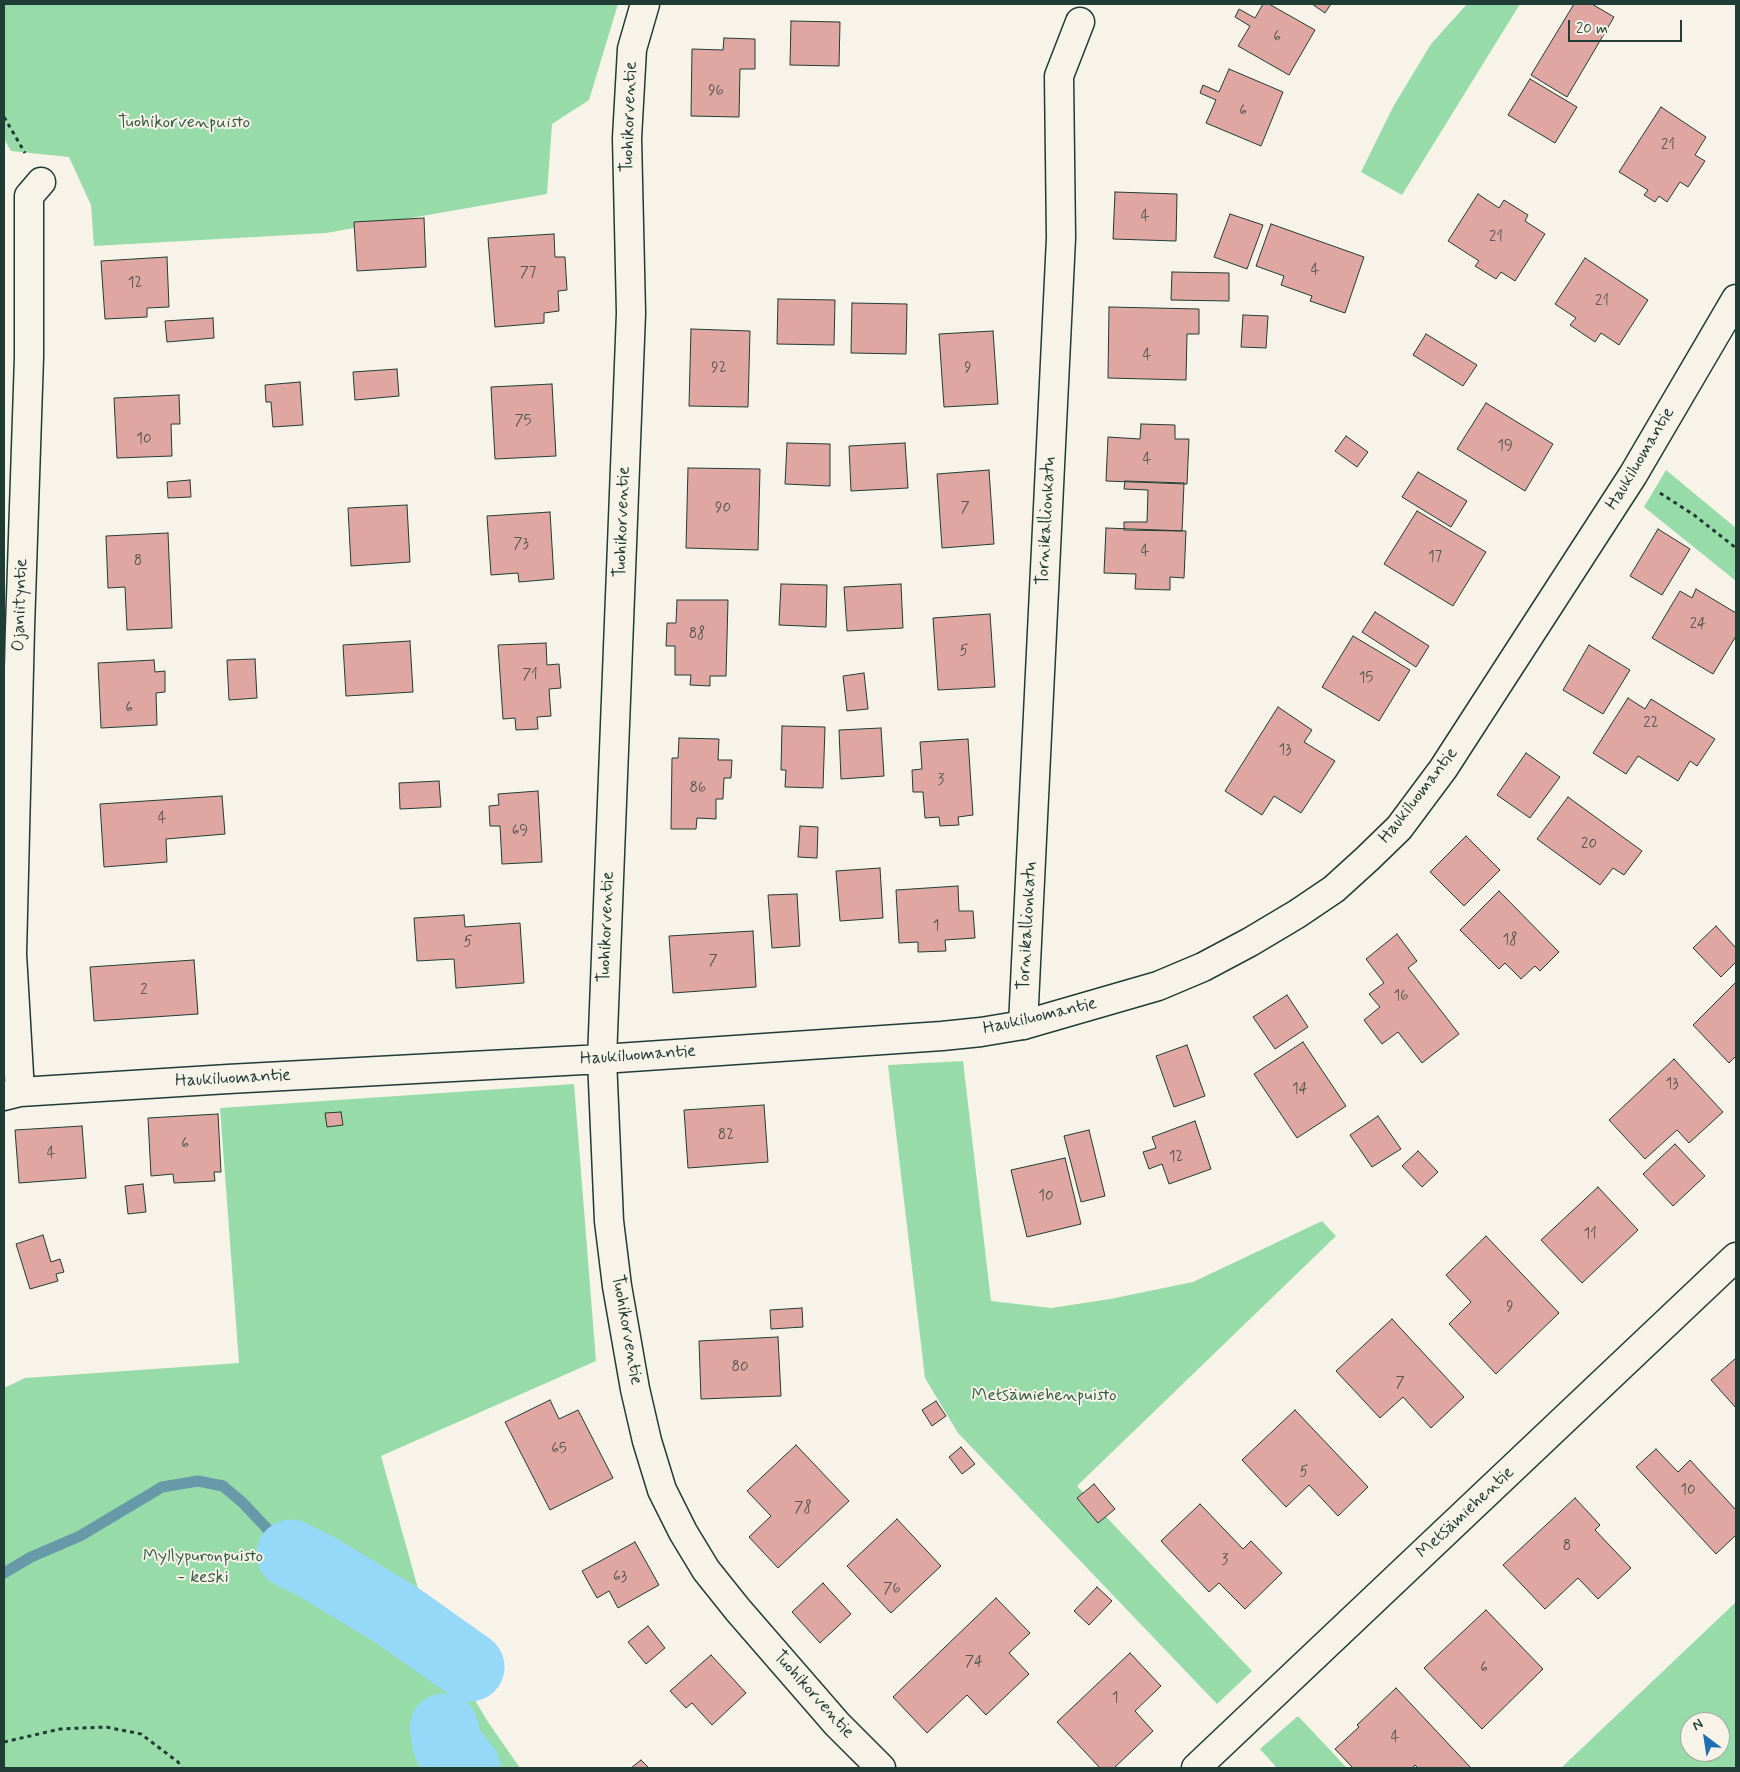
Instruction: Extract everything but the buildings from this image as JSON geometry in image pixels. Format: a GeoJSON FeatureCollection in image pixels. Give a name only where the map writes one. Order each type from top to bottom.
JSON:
{"type":"FeatureCollection","features":[{"type":"Feature","properties":{"kind":"street","name":"Tuohikorventie"},"geometry":{"type":"LineString","coordinates":[[645,4],[632,49],[627,138],[631,313],[602,1059],[609,1221],[617,1286],[635,1389],[648,1440],[662,1490],[683,1532],[706,1570],[738,1610],[837,1724],[881,1768]]}},
{"type":"Feature","properties":{"kind":"street","name":"Tornikallionkatu"},"geometry":{"type":"LineString","coordinates":[[1023,1025],[1061,238],[1059,76],[1080,22]]}},
{"type":"Feature","properties":{"kind":"street","name":"Ojaniityntie"},"geometry":{"type":"LineString","coordinates":[[12,1094],[12,954],[29,356],[29,196],[41,182]]}},
{"type":"Feature","properties":{"kind":"street","name":"Haukiluomantie"},"geometry":{"type":"LineString","coordinates":[[12,1094],[228,1079],[602,1059],[981,1032],[1023,1025],[1158,986],[1203,967],[1250,942],[1334,889],[1399,828],[1443,769],[1632,475],[1736,300]]}},
{"type":"Feature","properties":{"kind":"street","name":"Metsämiehentie"},"geometry":{"type":"LineString","coordinates":[[1196,1768],[1736,1257]]}},
{"type":"Feature","properties":{"kind":"path"},"geometry":{"type":"LineString","coordinates":[[4,117],[41,182]]}},
{"type":"Feature","properties":{"kind":"path"},"geometry":{"type":"LineString","coordinates":[[1632,475],[1694,515],[1736,548]]}},
{"type":"Feature","properties":{"kind":"path"},"geometry":{"type":"LineString","coordinates":[[4,1742],[60,1729],[106,1727],[141,1734],[178,1762],[182,1768]]}},
{"type":"Feature","properties":{"kind":"green space","name":"Tuohikorvenpuisto"},"geometry":{"type":"Polygon","coordinates":[[[4,4],[618,4],[589,100],[552,124],[547,194],[326,233],[94,246],[91,205],[69,157],[11,151],[4,139],[4,4]]]}},
{"type":"Feature","properties":{"kind":"green space"},"geometry":{"type":"Polygon","coordinates":[[[1467,4],[1520,4],[1402,195],[1361,172],[1393,107],[1431,44],[1467,4]]]}},
{"type":"Feature","properties":{"kind":"green space"},"geometry":{"type":"Polygon","coordinates":[[[1666,470],[1736,528],[1736,581],[1644,507],[1666,470]]]}},
{"type":"Feature","properties":{"kind":"green space","name":"Metsämiehenpuisto"},"geometry":{"type":"Polygon","coordinates":[[[963,1061],[991,1301],[1051,1308],[1110,1299],[1193,1282],[1322,1221],[1336,1236],[1077,1486],[1252,1671],[1217,1704],[958,1433],[925,1378],[888,1065],[963,1061]]]}},
{"type":"Feature","properties":{"kind":"green space","name":"Myllypuronpuisto - keski"},"geometry":{"type":"Polygon","coordinates":[[[574,1084],[596,1361],[381,1456],[419,1592],[451,1658],[476,1702],[520,1768],[4,1768],[4,1388],[25,1378],[239,1363],[220,1108],[574,1084]]]}},
{"type":"Feature","properties":{"kind":"green space"},"geometry":{"type":"Polygon","coordinates":[[[1736,1602],[1736,1768],[1561,1768],[1736,1602]]]}},
{"type":"Feature","properties":{"kind":"green space"},"geometry":{"type":"Polygon","coordinates":[[[1298,1716],[1347,1768],[1277,1768],[1260,1749],[1298,1716]]]}},
{"type":"Feature","properties":{"kind":"waterway"},"geometry":{"type":"LineString","coordinates":[[4,1573],[31,1557],[80,1536],[162,1487],[198,1481],[223,1486],[243,1503],[291,1554]]}},
{"type":"Feature","properties":{"kind":"waterway"},"geometry":{"type":"LineString","coordinates":[[291,1554],[319,1568],[398,1616],[470,1667]]}},
{"type":"Feature","properties":{"kind":"waterway"},"geometry":{"type":"LineString","coordinates":[[444,1728],[442,1709],[458,1690],[470,1667]]}},
{"type":"Feature","properties":{"kind":"waterway"},"geometry":{"type":"LineString","coordinates":[[444,1728],[447,1744],[466,1768]]}}]}
